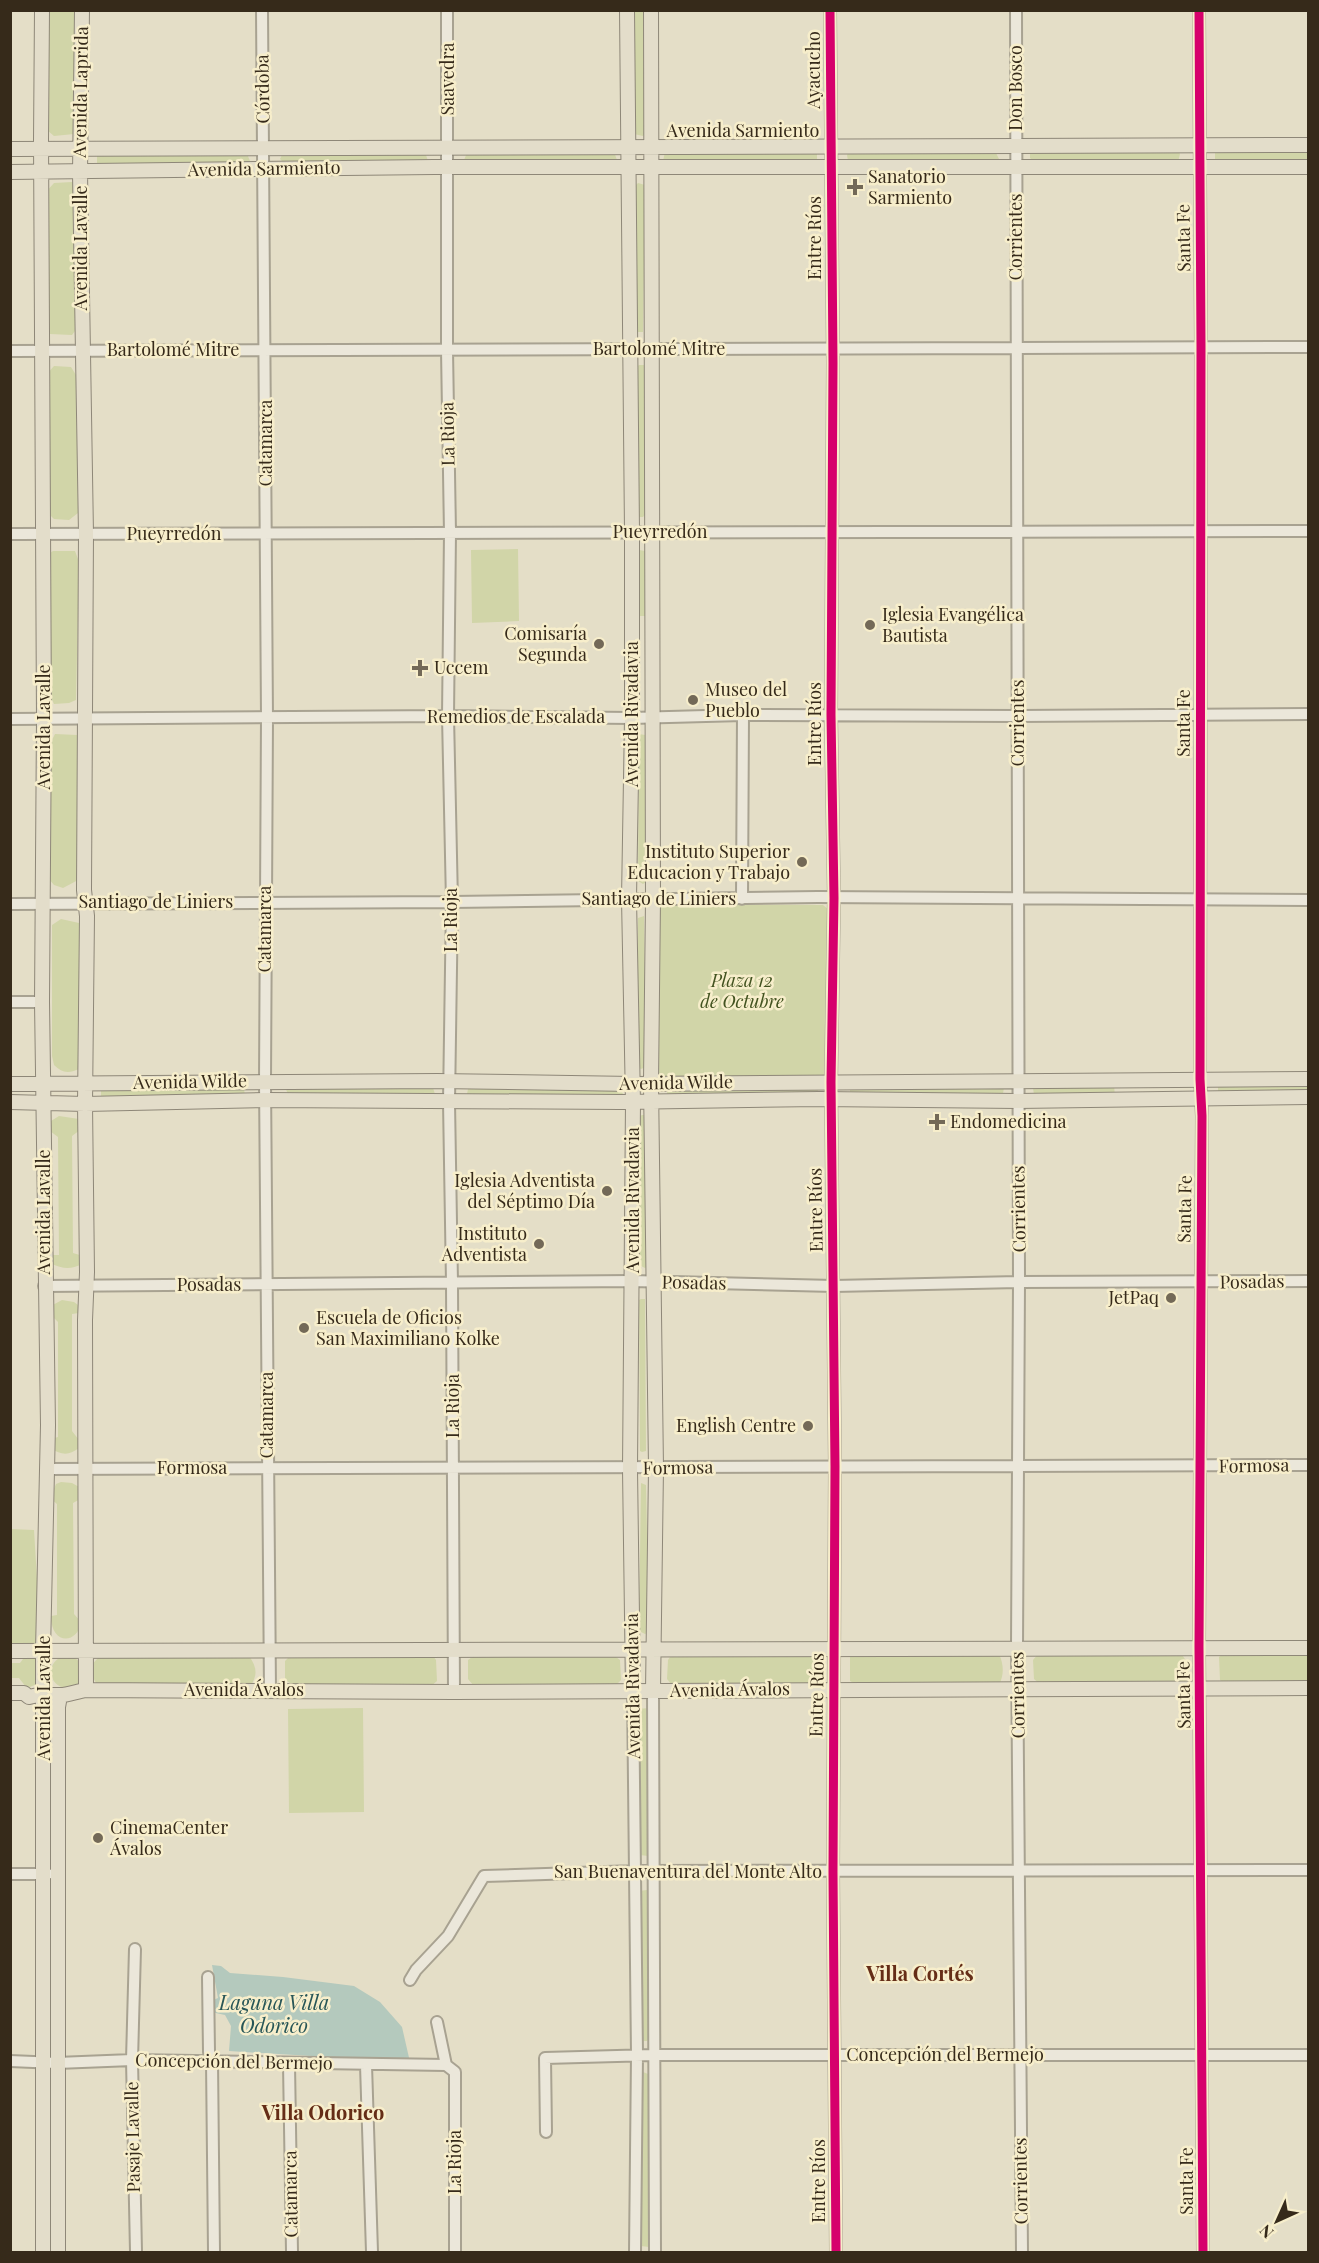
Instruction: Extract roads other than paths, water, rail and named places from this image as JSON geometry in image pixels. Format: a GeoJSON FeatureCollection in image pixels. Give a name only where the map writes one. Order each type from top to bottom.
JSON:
{"type":"FeatureCollection","features":[{"type":"Feature","properties":{"kind":"main road"},"geometry":{"type":"LineString","coordinates":[[42,10],[42,172]]}},
{"type":"Feature","properties":{"kind":"main road","name":"Avenida Laprida"},"geometry":{"type":"LineString","coordinates":[[80,172],[82,10]]}},
{"type":"Feature","properties":{"kind":"main road","name":"Avenida Rivadavia"},"geometry":{"type":"LineString","coordinates":[[627,10],[633,718],[629,899],[633,1084],[630,1469],[633,1690]]}},
{"type":"Feature","properties":{"kind":"main road","name":"Avenida Rivadavia"},"geometry":{"type":"LineString","coordinates":[[651,10],[653,899],[651,1102],[656,1468],[653,1691]]}},
{"type":"Feature","properties":{"kind":"main road","name":"Avenida Sarmiento"},"geometry":{"type":"LineString","coordinates":[[10,149],[1308,145]]}},
{"type":"Feature","properties":{"kind":"main road","name":"Avenida Sarmiento"},"geometry":{"type":"LineString","coordinates":[[10,172],[448,167],[1308,167]]}},
{"type":"Feature","properties":{"kind":"main road","name":"Avenida Lavalle"},"geometry":{"type":"LineString","coordinates":[[42,172],[44,718],[42,1002],[44,1286],[48,1425],[43,1651],[50,1874],[51,2062],[58,2253]]}},
{"type":"Feature","properties":{"kind":"main road","name":"Avenida Lavalle"},"geometry":{"type":"LineString","coordinates":[[80,172],[81,350],[86,534],[84,718],[85,903],[87,916],[86,1690]]}},
{"type":"Feature","properties":{"kind":"main road"},"geometry":{"type":"LineString","coordinates":[[632,630],[651,630]]}},
{"type":"Feature","properties":{"kind":"main road","name":"Avenida Wilde"},"geometry":{"type":"LineString","coordinates":[[10,1084],[450,1081],[633,1084],[1308,1079]]}},
{"type":"Feature","properties":{"kind":"main road","name":"Avenida Wilde"},"geometry":{"type":"LineString","coordinates":[[10,1102],[86,1104],[265,1100],[651,1102],[831,1099],[1018,1101],[1308,1097]]}},
{"type":"Feature","properties":{"kind":"main road"},"geometry":{"type":"LineString","coordinates":[[10,1651],[1308,1647]]}},
{"type":"Feature","properties":{"kind":"main road","name":"Avenida Ávalos"},"geometry":{"type":"LineString","coordinates":[[10,1693],[24,1693],[29,1697],[44,1693],[60,1696],[86,1690],[454,1692],[1308,1688]]}},
{"type":"Feature","properties":{"kind":"main road","name":"Avenida Lavalle"},"geometry":{"type":"LineString","coordinates":[[50,1874],[57,1707],[60,1696]]}},
{"type":"Feature","properties":{"kind":"main road","name":"Avenida Lavalle"},"geometry":{"type":"LineString","coordinates":[[44,2253],[51,2062]]}},
{"type":"Feature","properties":{"kind":"street","name":"Córdoba"},"geometry":{"type":"LineString","coordinates":[[262,10],[264,168]]}},
{"type":"Feature","properties":{"kind":"street","name":"Saavedra"},"geometry":{"type":"LineString","coordinates":[[447,10],[448,148]]}},
{"type":"Feature","properties":{"kind":"street","name":"Ayacucho"},"geometry":{"type":"LineString","coordinates":[[831,10],[831,166]]}},
{"type":"Feature","properties":{"kind":"street","name":"Don Bosco"},"geometry":{"type":"LineString","coordinates":[[1016,10],[1016,166]]}},
{"type":"Feature","properties":{"kind":"street","name":"Santa Fe"},"geometry":{"type":"LineString","coordinates":[[1199,10],[1202,900],[1199,1647],[1203,2253]]}},
{"type":"Feature","properties":{"kind":"street","name":"La Rioja"},"geometry":{"type":"LineString","coordinates":[[448,148],[447,350],[450,533],[448,716],[452,902],[449,1102],[454,1692]]}},
{"type":"Feature","properties":{"kind":"street","name":"Entre Ríos"},"geometry":{"type":"LineString","coordinates":[[831,166],[833,347],[831,715],[834,898],[831,1099],[836,1466],[833,1689],[836,2253]]}},
{"type":"Feature","properties":{"kind":"street","name":"Corrientes"},"geometry":{"type":"LineString","coordinates":[[1016,166],[1019,1282],[1017,1648],[1022,2253]]}},
{"type":"Feature","properties":{"kind":"street","name":"Catamarca"},"geometry":{"type":"LineString","coordinates":[[264,168],[267,718],[265,1100],[270,1690]]}},
{"type":"Feature","properties":{"kind":"street","name":"Bartolomé Mitre"},"geometry":{"type":"LineString","coordinates":[[10,351],[1015,346],[1308,347]]}},
{"type":"Feature","properties":{"kind":"street","name":"Pueyrredón"},"geometry":{"type":"LineString","coordinates":[[10,534],[1308,531]]}},
{"type":"Feature","properties":{"kind":"street","name":"Remedios de Escalada"},"geometry":{"type":"LineString","coordinates":[[10,719],[448,716],[633,718],[743,714],[1018,716],[1308,714]]}},
{"type":"Feature","properties":{"kind":"street"},"geometry":{"type":"LineString","coordinates":[[742,899],[743,714]]}},
{"type":"Feature","properties":{"kind":"street","name":"Santiago de Liniers"},"geometry":{"type":"LineString","coordinates":[[10,904],[834,898],[1308,900]]}},
{"type":"Feature","properties":{"kind":"street"},"geometry":{"type":"LineString","coordinates":[[10,1002],[42,1002]]}},
{"type":"Feature","properties":{"kind":"street","name":"Posadas"},"geometry":{"type":"LineString","coordinates":[[44,1286],[632,1281],[834,1286],[1019,1282],[1308,1281]]}},
{"type":"Feature","properties":{"kind":"street","name":"Formosa"},"geometry":{"type":"LineString","coordinates":[[47,1469],[630,1469],[1308,1465]]}},
{"type":"Feature","properties":{"kind":"street","name":"Avenida Rivadavia"},"geometry":{"type":"LineString","coordinates":[[633,1690],[637,2055],[635,2253]]}},
{"type":"Feature","properties":{"kind":"street","name":"Avenida Rivadavia"},"geometry":{"type":"LineString","coordinates":[[653,1691],[655,2253]]}},
{"type":"Feature","properties":{"kind":"street","name":"San Buenaventura del Monte Alto"},"geometry":{"type":"LineString","coordinates":[[410,1980],[448,1936],[484,1876],[636,1871],[1201,1872],[1308,1870]]}},
{"type":"Feature","properties":{"kind":"street"},"geometry":{"type":"LineString","coordinates":[[10,1874],[50,1874]]}},
{"type":"Feature","properties":{"kind":"street","name":"Pasaje Lavalle"},"geometry":{"type":"LineString","coordinates":[[135,1949],[132,2060],[136,2253]]}},
{"type":"Feature","properties":{"kind":"street"},"geometry":{"type":"LineString","coordinates":[[208,1977],[209,2052],[212,2061],[214,2253]]}},
{"type":"Feature","properties":{"kind":"street","name":"La Rioja"},"geometry":{"type":"LineString","coordinates":[[437,2022],[450,2069],[455,2253]]}},
{"type":"Feature","properties":{"kind":"street","name":"Concepción del Bermejo"},"geometry":{"type":"LineString","coordinates":[[546,2132],[545,2058],[637,2055],[1308,2055]]}},
{"type":"Feature","properties":{"kind":"street","name":"Concepción del Bermejo"},"geometry":{"type":"LineString","coordinates":[[10,2061],[212,2061],[450,2069]]}},
{"type":"Feature","properties":{"kind":"street","name":"Catamarca"},"geometry":{"type":"LineString","coordinates":[[289,2064],[292,2253]]}},
{"type":"Feature","properties":{"kind":"street"},"geometry":{"type":"LineString","coordinates":[[366,2065],[372,2253]]}},
{"type":"Feature","properties":{"kind":"water","name":"Laguna Villa Odorico"},"geometry":{"type":"Polygon","coordinates":[[[212,1965],[221,1966],[230,1973],[354,1986],[380,2002],[402,2027],[410,2062],[229,2051],[231,2026],[225,2015],[211,2012],[211,2001],[218,1998],[212,1965]]]}},
{"type":"Feature","properties":{"kind":"place","name":"Sanatorio Sarmiento"},"geometry":{"type":"Point","coordinates":[855,187]}},
{"type":"Feature","properties":{"kind":"place","name":"Iglesia Evangélica Bautista"},"geometry":{"type":"Point","coordinates":[870,625]}},
{"type":"Feature","properties":{"kind":"place","name":"Comisaría Segunda"},"geometry":{"type":"Point","coordinates":[599,644]}},
{"type":"Feature","properties":{"kind":"place","name":"Uccem"},"geometry":{"type":"Point","coordinates":[420,668]}},
{"type":"Feature","properties":{"kind":"place","name":"Museo del Pueblo"},"geometry":{"type":"Point","coordinates":[693,700]}},
{"type":"Feature","properties":{"kind":"place","name":"Instituto Superior Educacion y Trabajo"},"geometry":{"type":"Point","coordinates":[802,862]}},
{"type":"Feature","properties":{"kind":"place","name":"Endomedicina"},"geometry":{"type":"Point","coordinates":[937,1122]}},
{"type":"Feature","properties":{"kind":"place","name":"Iglesia Adventista del Séptimo Día"},"geometry":{"type":"Point","coordinates":[607,1191]}},
{"type":"Feature","properties":{"kind":"place","name":"Instituto Adventista"},"geometry":{"type":"Point","coordinates":[539,1244]}},
{"type":"Feature","properties":{"kind":"place","name":"JetPaq"},"geometry":{"type":"Point","coordinates":[1171,1298]}},
{"type":"Feature","properties":{"kind":"place","name":"Escuela de Oficios San Maximiliano Kolke"},"geometry":{"type":"Point","coordinates":[304,1328]}},
{"type":"Feature","properties":{"kind":"place","name":"English Centre"},"geometry":{"type":"Point","coordinates":[808,1426]}},
{"type":"Feature","properties":{"kind":"place","name":"CinemaCenter Ávalos"},"geometry":{"type":"Point","coordinates":[98,1838]}},
{"type":"Feature","properties":{"kind":"district","name":"Villa Cortés"},"geometry":{"type":"Point","coordinates":[920,1974]}},
{"type":"Feature","properties":{"kind":"district","name":"Villa Odorico"},"geometry":{"type":"Point","coordinates":[323,2113]}},
{"type":"Feature","properties":{"kind":"park label","name":"Plaza 12 de Octubre"},"geometry":{"type":"Point","coordinates":[742,991]}}]}
